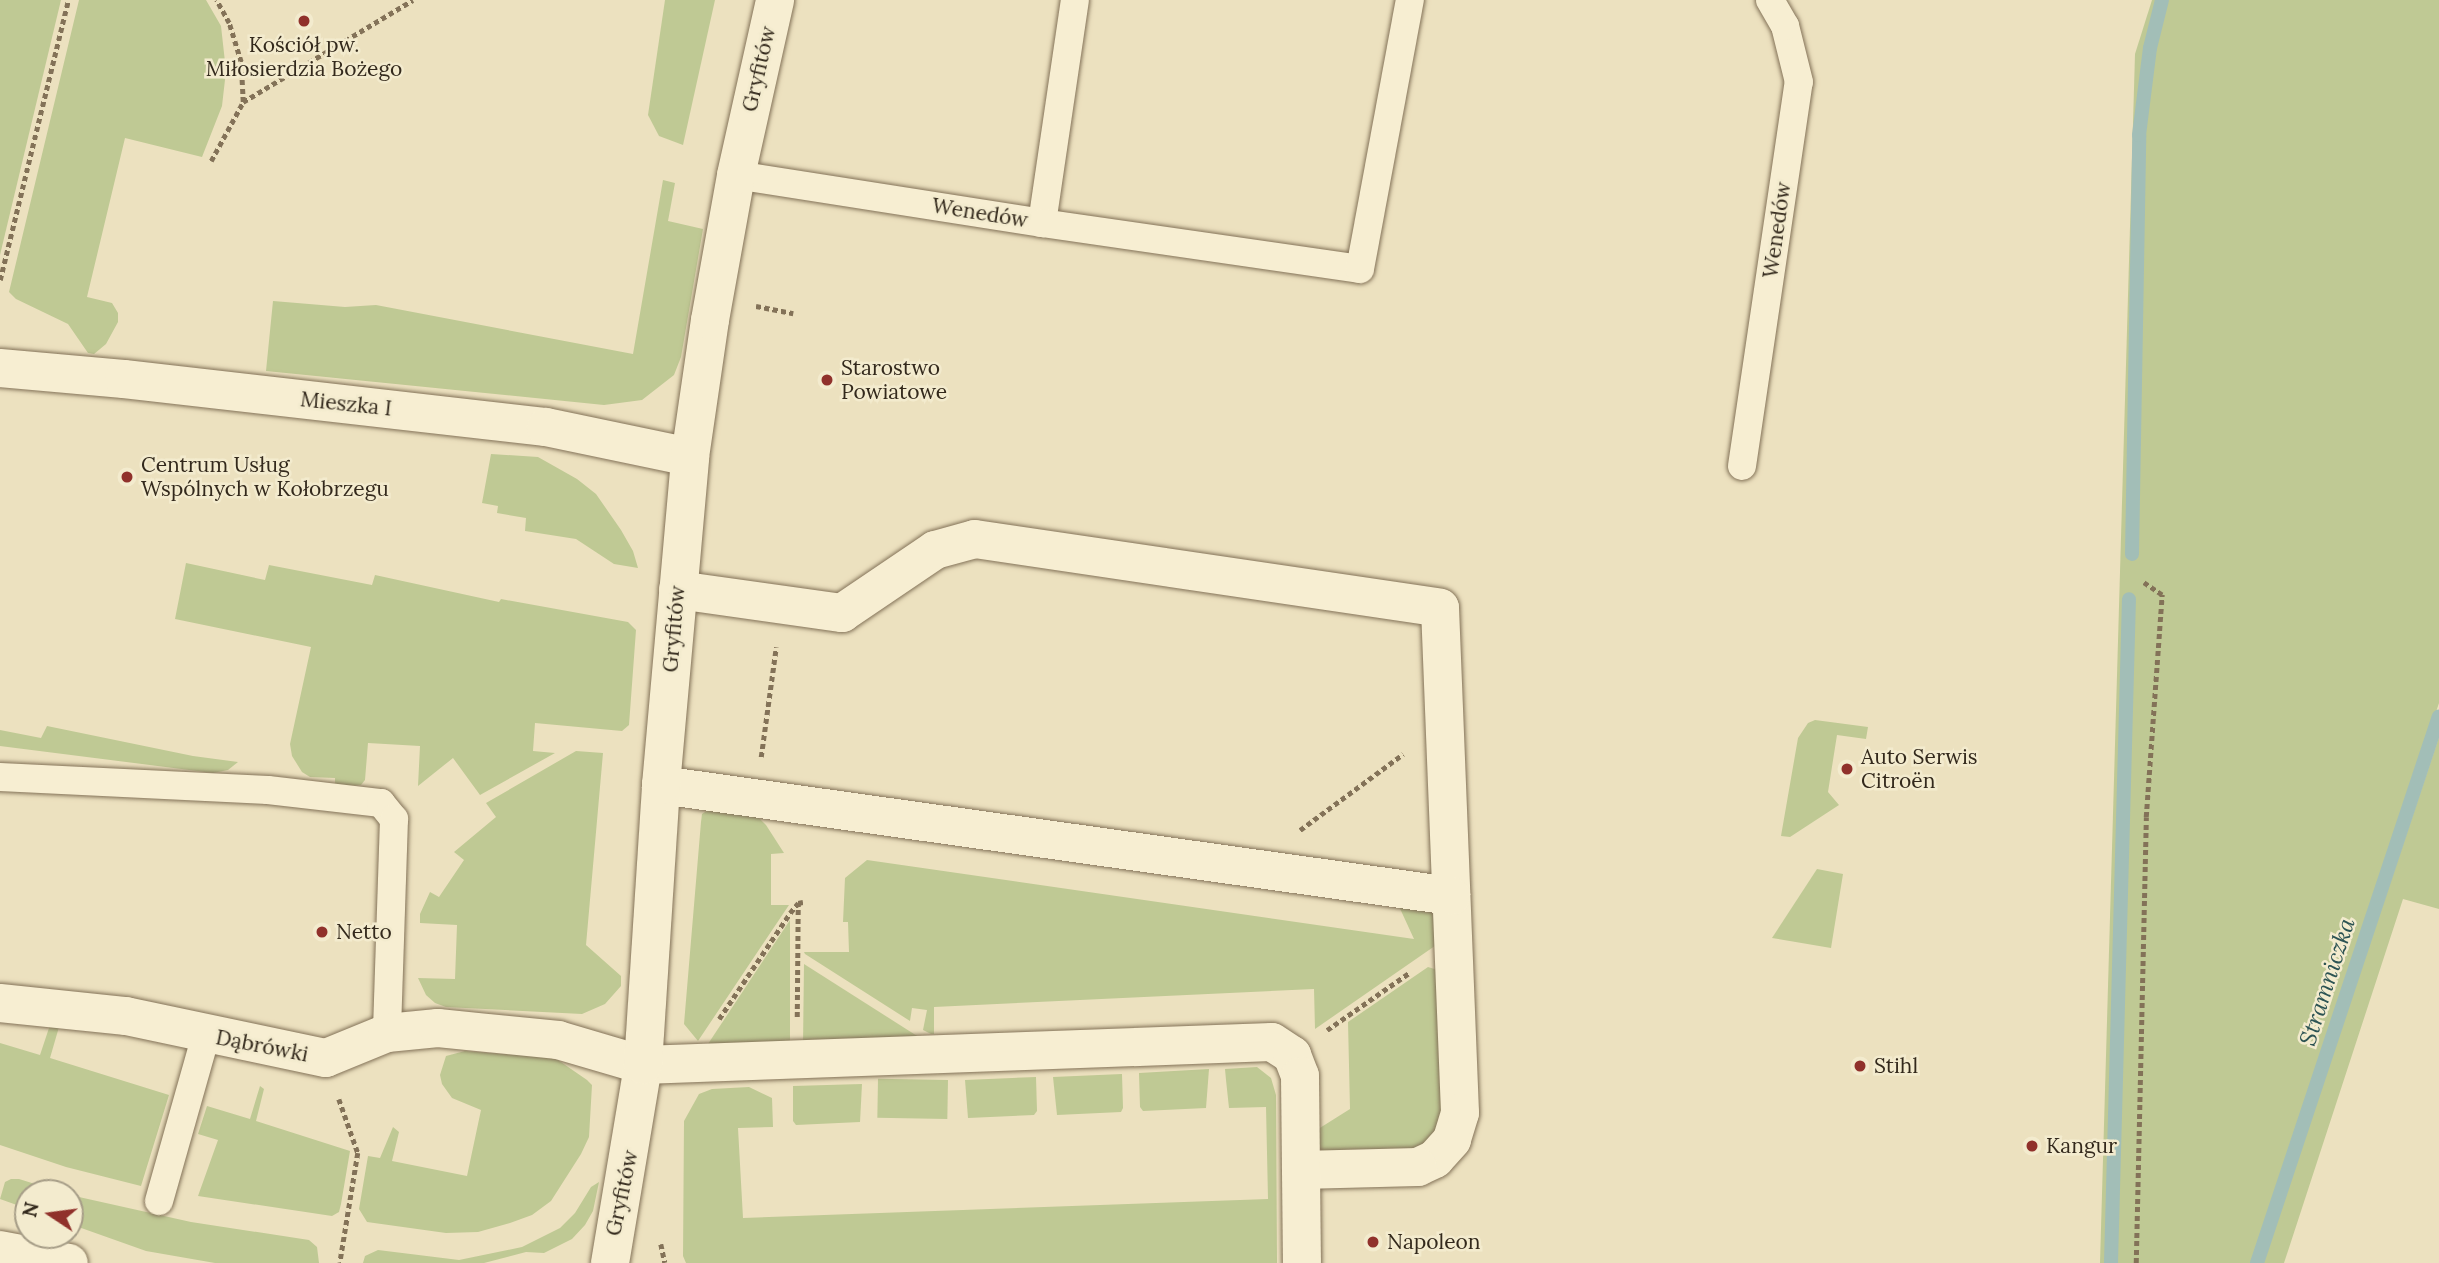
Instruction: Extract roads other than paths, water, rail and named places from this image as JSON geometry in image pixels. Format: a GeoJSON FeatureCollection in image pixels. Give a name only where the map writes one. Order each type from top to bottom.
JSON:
{"type":"FeatureCollection","features":[{"type":"Feature","properties":{"kind":"street","name":"Gryfitów"},"geometry":{"type":"LineString","coordinates":[[610,1263],[643,1065],[661,785],[690,457],[709,320],[736,175],[775,0]]}},
{"type":"Feature","properties":{"kind":"street","name":"Mieszka I"},"geometry":{"type":"LineString","coordinates":[[0,368],[546,427],[690,457]]}},
{"type":"Feature","properties":{"kind":"street"},"geometry":{"type":"LineString","coordinates":[[678,590],[842,613],[935,550],[975,539],[1440,608],[1460,1113],[1452,1140],[1435,1159],[1418,1167],[1301,1170],[1301,1263]]}},
{"type":"Feature","properties":{"kind":"street"},"geometry":{"type":"LineString","coordinates":[[661,785],[1451,896]]}},
{"type":"Feature","properties":{"kind":"street","name":"Dąbrówki"},"geometry":{"type":"LineString","coordinates":[[0,1003],[126,1016],[206,1035],[326,1058],[387,1033],[438,1028],[558,1040],[643,1065],[1272,1042],[1292,1055],[1300,1076],[1301,1170]]}},
{"type":"Feature","properties":{"kind":"street"},"geometry":{"type":"LineString","coordinates":[[0,1250],[69,1263]]}},
{"type":"Feature","properties":{"kind":"lane","name":"Wenedów"},"geometry":{"type":"LineString","coordinates":[[736,175],[1042,223],[1075,0]]}},
{"type":"Feature","properties":{"kind":"lane"},"geometry":{"type":"LineString","coordinates":[[1042,223],[1360,269],[1410,0]]}},
{"type":"Feature","properties":{"kind":"lane","name":"Wenedów"},"geometry":{"type":"LineString","coordinates":[[1742,466],[1799,82],[1785,26],[1769,0]]}},
{"type":"Feature","properties":{"kind":"lane"},"geometry":{"type":"LineString","coordinates":[[0,777],[268,790],[381,803],[394,819],[387,1033]]}},
{"type":"Feature","properties":{"kind":"lane"},"geometry":{"type":"LineString","coordinates":[[159,1201],[206,1035]]}},
{"type":"Feature","properties":{"kind":"waterway"},"geometry":{"type":"LineString","coordinates":[[2132,554],[2139,135],[2150,48],[2162,0]]}},
{"type":"Feature","properties":{"kind":"waterway"},"geometry":{"type":"LineString","coordinates":[[2111,1263],[2129,599]]}},
{"type":"Feature","properties":{"kind":"waterway","name":"Stramniczka"},"geometry":{"type":"LineString","coordinates":[[2257,1263],[2439,716]]}},
{"type":"Feature","properties":{"kind":"place","name":"Kościół pw. Miłosierdzia Bożego"},"geometry":{"type":"Point","coordinates":[304,21]}},
{"type":"Feature","properties":{"kind":"place","name":"Starostwo Powiatowe"},"geometry":{"type":"Point","coordinates":[827,380]}},
{"type":"Feature","properties":{"kind":"place","name":"Centrum Usług Wspólnych w Kołobrzegu"},"geometry":{"type":"Point","coordinates":[127,477]}},
{"type":"Feature","properties":{"kind":"place","name":"Auto Serwis Citroën"},"geometry":{"type":"Point","coordinates":[1847,769]}},
{"type":"Feature","properties":{"kind":"place","name":"Netto"},"geometry":{"type":"Point","coordinates":[322,932]}},
{"type":"Feature","properties":{"kind":"place","name":"Stihl"},"geometry":{"type":"Point","coordinates":[1860,1066]}},
{"type":"Feature","properties":{"kind":"place","name":"Kangur"},"geometry":{"type":"Point","coordinates":[2032,1146]}},
{"type":"Feature","properties":{"kind":"place","name":"Napoleon"},"geometry":{"type":"Point","coordinates":[1373,1242]}}]}
